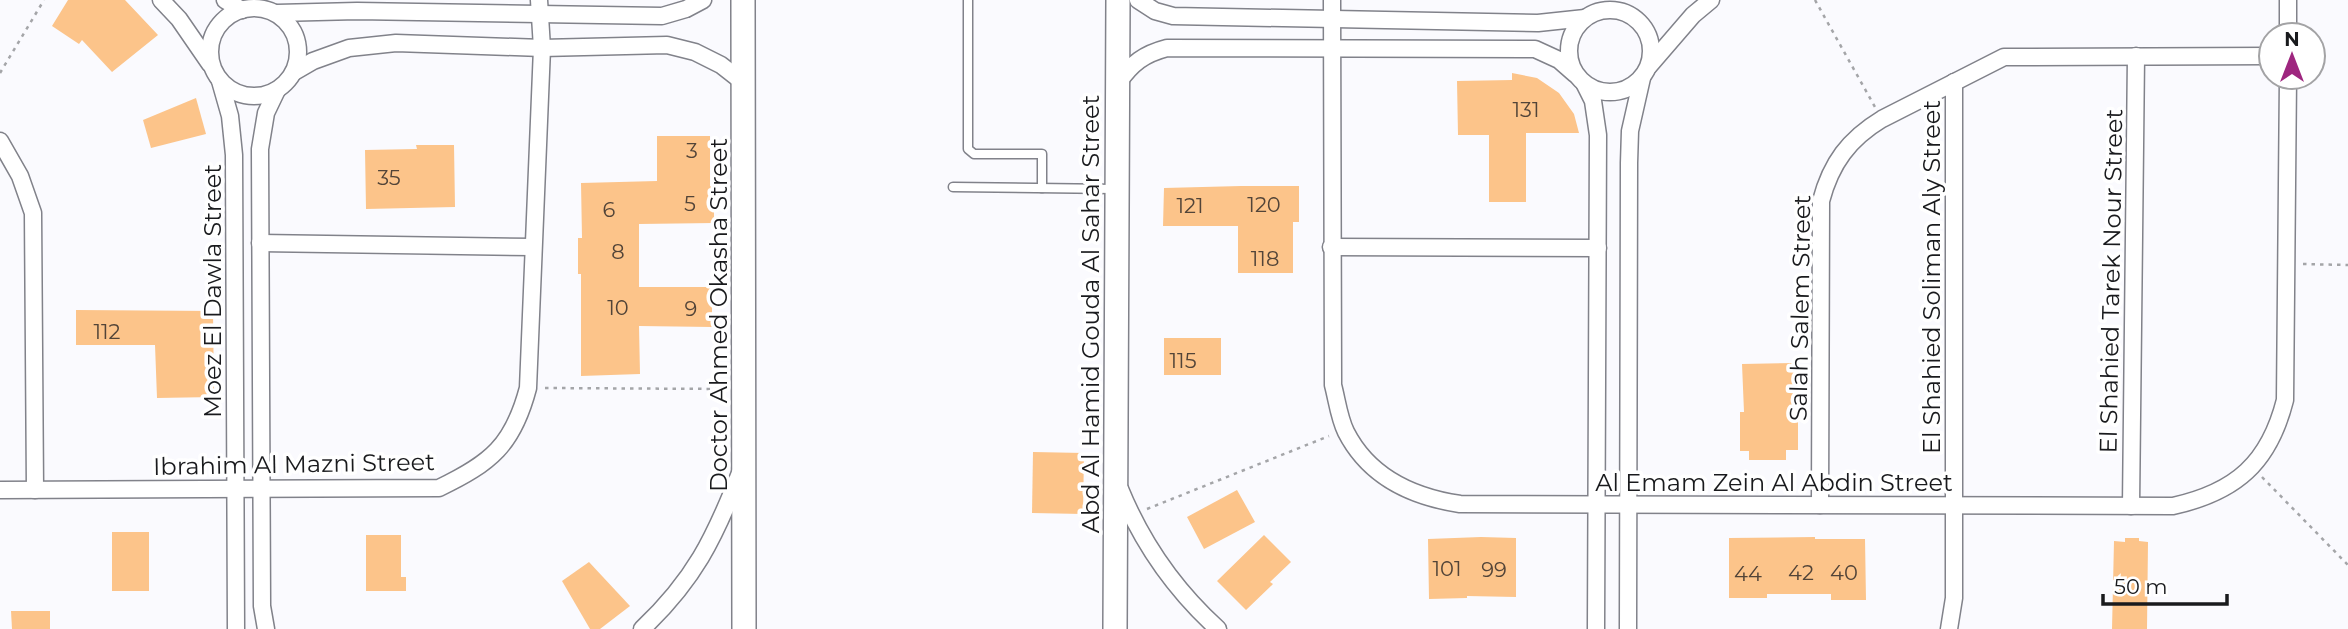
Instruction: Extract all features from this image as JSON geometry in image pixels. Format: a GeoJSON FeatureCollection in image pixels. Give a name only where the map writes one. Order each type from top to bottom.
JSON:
{"type":"FeatureCollection","features":[{"type":"Feature","properties":{"kind":"street","name":"Moez El Dawla Street"},"geometry":{"type":"LineString","coordinates":[[161,0],[179,19],[216,74],[230,116],[234,155],[236,629]]}},
{"type":"Feature","properties":{"kind":"street"},"geometry":{"type":"LineString","coordinates":[[225,0],[242,10]]}},
{"type":"Feature","properties":{"kind":"street"},"geometry":{"type":"LineString","coordinates":[[277,13],[292,30],[297,44],[298,58],[293,72],[286,82],[265,95],[253,97],[229,89],[216,74],[210,53],[212,39],[218,26],[229,16],[242,10],[256,9],[277,13],[540,7],[662,16],[686,9],[703,0]]}},
{"type":"Feature","properties":{"kind":"street","name":"Doctor Ahmed Okasha Street"},"geometry":{"type":"LineString","coordinates":[[743,0],[744,629]]}},
{"type":"Feature","properties":{"kind":"street","name":"Abd Al Hamid Gouda Al Sahar Street"},"geometry":{"type":"LineString","coordinates":[[1115,629],[1118,0]]}},
{"type":"Feature","properties":{"kind":"street"},"geometry":{"type":"LineString","coordinates":[[1138,0],[1156,11],[1173,16],[1538,23],[1585,18]]}},
{"type":"Feature","properties":{"kind":"street","name":"Al Emam Zein Al Abdin Street"},"geometry":{"type":"LineString","coordinates":[[1332,0],[1333,385],[1345,430],[1361,454],[1381,474],[1405,490],[1432,500],[1460,504],[2173,506],[2203,500],[2229,486],[2252,467],[2268,447],[2285,400],[2288,91]]}},
{"type":"Feature","properties":{"kind":"street"},"geometry":{"type":"LineString","coordinates":[[1608,10],[1627,0]]}},
{"type":"Feature","properties":{"kind":"street"},"geometry":{"type":"LineString","coordinates":[[1118,83],[1130,66],[1147,54],[1167,48],[1535,49],[1559,60],[1596,91],[1621,92],[1646,72],[1693,15],[1712,0]]}},
{"type":"Feature","properties":{"kind":"street"},"geometry":{"type":"LineString","coordinates":[[2288,0],[2288,21]]}},
{"type":"Feature","properties":{"kind":"street","name":"Ibrahim Al Mazni Street"},"geometry":{"type":"LineString","coordinates":[[0,490],[439,488],[467,475],[490,459],[508,439],[521,415],[528,388],[542,48],[540,7]]}},
{"type":"Feature","properties":{"kind":"street"},"geometry":{"type":"LineString","coordinates":[[1596,629],[1598,118],[1593,101],[1569,60],[1569,44],[1574,29],[1585,18],[1608,10],[1621,11],[1634,17],[1644,27],[1652,52],[1630,131],[1628,629]]}},
{"type":"Feature","properties":{"kind":"street"},"geometry":{"type":"LineString","coordinates":[[293,72],[329,54],[349,48],[396,43],[542,48],[667,45],[695,52],[721,65],[744,83]]}},
{"type":"Feature","properties":{"kind":"street","name":"El Shahied Tarek Nour Street"},"geometry":{"type":"LineString","coordinates":[[2131,506],[2136,56]]}},
{"type":"Feature","properties":{"kind":"street","name":"Salah Salem Street"},"geometry":{"type":"LineString","coordinates":[[1820,505],[1821,201],[1826,180],[1835,161],[1848,144],[1882,119],[2004,57],[2257,56]]}},
{"type":"Feature","properties":{"kind":"street","name":"El Shahied Soliman Aly Street"},"geometry":{"type":"LineString","coordinates":[[1949,629],[1954,598],[1954,82]]}},
{"type":"Feature","properties":{"kind":"street","name":"Moez El Dawla Street"},"geometry":{"type":"LineString","coordinates":[[265,629],[262,606],[260,149],[266,113],[276,90]]}},
{"type":"Feature","properties":{"kind":"street"},"geometry":{"type":"LineString","coordinates":[[0,141],[20,176],[33,213],[35,490]]}},
{"type":"Feature","properties":{"kind":"street"},"geometry":{"type":"LineString","coordinates":[[260,243],[533,247]]}},
{"type":"Feature","properties":{"kind":"street"},"geometry":{"type":"LineString","coordinates":[[1331,247],[1598,248]]}},
{"type":"Feature","properties":{"kind":"street"},"geometry":{"type":"LineString","coordinates":[[642,629],[664,608],[694,571],[716,533],[745,461]]}},
{"type":"Feature","properties":{"kind":"street"},"geometry":{"type":"LineString","coordinates":[[1116,480],[1130,515],[1151,551],[1174,584],[1218,629]]}},
{"type":"Feature","properties":{"kind":"street","name":"El Shahied Soliman Aly Street"},"geometry":{"type":"LineString","coordinates":[[1954,598],[1960,629]]}},
{"type":"Feature","properties":{"kind":"lane"},"geometry":{"type":"LineString","coordinates":[[968,0],[968,149],[974,154],[1042,154],[1042,188]]}},
{"type":"Feature","properties":{"kind":"lane"},"geometry":{"type":"LineString","coordinates":[[953,187],[1117,189]]}},
{"type":"Feature","properties":{"kind":"path"},"geometry":{"type":"LineString","coordinates":[[0,73],[44,0]]}},
{"type":"Feature","properties":{"kind":"path"},"geometry":{"type":"LineString","coordinates":[[1815,0],[1882,119]]}},
{"type":"Feature","properties":{"kind":"path"},"geometry":{"type":"LineString","coordinates":[[2286,264],[2348,265]]}},
{"type":"Feature","properties":{"kind":"path"},"geometry":{"type":"LineString","coordinates":[[528,388],[744,389]]}},
{"type":"Feature","properties":{"kind":"path"},"geometry":{"type":"LineString","coordinates":[[1130,515],[1345,430]]}},
{"type":"Feature","properties":{"kind":"path"},"geometry":{"type":"LineString","coordinates":[[2252,467],[2348,565]]}},
{"type":"Feature","properties":{"kind":"building"},"geometry":{"type":"Polygon","coordinates":[[[68,0],[125,0],[158,35],[112,72],[82,40],[79,44],[52,26],[68,0]]]}},
{"type":"Feature","properties":{"kind":"building"},"geometry":{"type":"Polygon","coordinates":[[[1512,73],[1537,78],[1559,93],[1574,114],[1579,133],[1526,133],[1526,202],[1489,202],[1489,135],[1458,135],[1457,81],[1512,80],[1512,73]]]}},
{"type":"Feature","properties":{"kind":"building"},"geometry":{"type":"Polygon","coordinates":[[[196,98],[206,134],[151,148],[143,120],[196,98]]]}},
{"type":"Feature","properties":{"kind":"building"},"geometry":{"type":"Polygon","coordinates":[[[657,136],[710,136],[710,186],[714,186],[714,223],[639,224],[639,287],[712,287],[712,327],[639,326],[640,374],[581,376],[581,274],[578,274],[578,238],[582,238],[581,183],[657,181],[657,136]]]}},
{"type":"Feature","properties":{"kind":"building"},"geometry":{"type":"Polygon","coordinates":[[[416,145],[454,145],[455,207],[366,209],[365,150],[417,149],[416,145]]]}},
{"type":"Feature","properties":{"kind":"building"},"geometry":{"type":"Polygon","coordinates":[[[1299,186],[1299,222],[1293,222],[1293,273],[1238,273],[1238,226],[1163,226],[1164,188],[1299,186]]]}},
{"type":"Feature","properties":{"kind":"building"},"geometry":{"type":"Polygon","coordinates":[[[76,310],[213,311],[214,397],[157,398],[155,345],[76,345],[76,310]]]}},
{"type":"Feature","properties":{"kind":"building"},"geometry":{"type":"Polygon","coordinates":[[[1164,338],[1221,338],[1221,375],[1164,375],[1164,338]]]}},
{"type":"Feature","properties":{"kind":"building"},"geometry":{"type":"Polygon","coordinates":[[[1798,363],[1798,450],[1786,450],[1786,460],[1749,460],[1749,451],[1740,451],[1740,412],[1744,412],[1742,364],[1798,363]]]}},
{"type":"Feature","properties":{"kind":"building"},"geometry":{"type":"Polygon","coordinates":[[[1033,452],[1084,453],[1083,514],[1032,513],[1033,452]]]}},
{"type":"Feature","properties":{"kind":"building"},"geometry":{"type":"Polygon","coordinates":[[[1237,490],[1255,522],[1204,549],[1187,517],[1237,490]]]}},
{"type":"Feature","properties":{"kind":"building"},"geometry":{"type":"Polygon","coordinates":[[[112,532],[149,532],[149,591],[112,591],[112,532]]]}},
{"type":"Feature","properties":{"kind":"building"},"geometry":{"type":"Polygon","coordinates":[[[366,535],[401,535],[401,577],[406,577],[406,591],[366,591],[366,535]]]}},
{"type":"Feature","properties":{"kind":"building"},"geometry":{"type":"Polygon","coordinates":[[[1264,535],[1291,562],[1246,610],[1217,581],[1264,535]]]}},
{"type":"Feature","properties":{"kind":"building"},"geometry":{"type":"Polygon","coordinates":[[[1516,538],[1516,597],[1467,596],[1429,599],[1428,539],[1516,538]]]}},
{"type":"Feature","properties":{"kind":"building"},"geometry":{"type":"Polygon","coordinates":[[[1729,538],[1865,539],[1866,600],[1831,600],[1831,594],[1767,594],[1767,598],[1729,598],[1729,538]]]}},
{"type":"Feature","properties":{"kind":"building"},"geometry":{"type":"Polygon","coordinates":[[[2125,538],[2139,538],[2139,541],[2148,542],[2147,629],[2112,629],[2114,541],[2125,542],[2125,538]]]}},
{"type":"Feature","properties":{"kind":"building"},"geometry":{"type":"Polygon","coordinates":[[[589,562],[630,606],[600,629],[590,629],[562,581],[589,562]]]}},
{"type":"Feature","properties":{"kind":"building"},"geometry":{"type":"Polygon","coordinates":[[[11,611],[50,611],[50,629],[12,629],[11,611]]]}}]}
